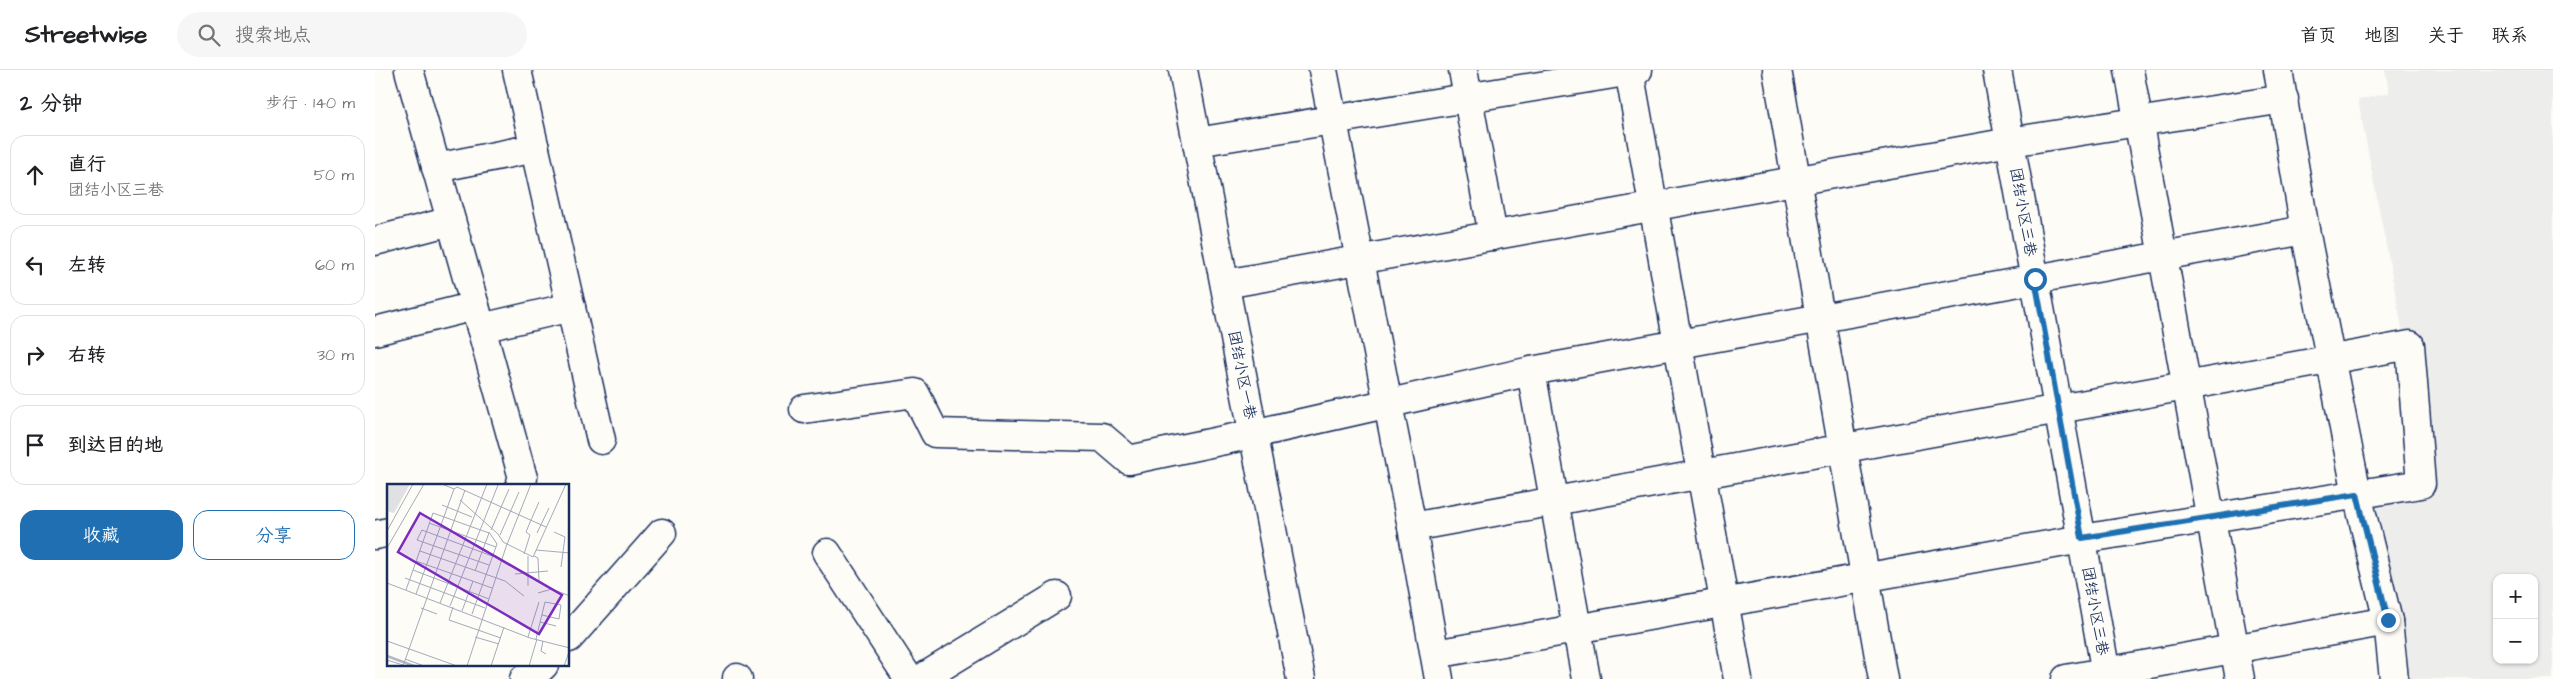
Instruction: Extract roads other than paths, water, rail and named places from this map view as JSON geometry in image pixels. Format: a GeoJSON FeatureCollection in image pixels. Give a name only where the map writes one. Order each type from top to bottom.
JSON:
{"type":"FeatureCollection","features":[{"type":"Feature","properties":{"kind":"street"},"geometry":{"type":"LineString","coordinates":[[409,70],[523,478],[520,484]]}},
{"type":"Feature","properties":{"kind":"street"},"geometry":{"type":"LineString","coordinates":[[517,70],[601,440]]}},
{"type":"Feature","properties":{"kind":"street","name":"团结小区一巷"},"geometry":{"type":"LineString","coordinates":[[1183,70],[1301,679]]}},
{"type":"Feature","properties":{"kind":"street"},"geometry":{"type":"LineString","coordinates":[[1323,70],[1412,527],[1437,666],[1577,629],[2082,538],[2421,484],[2410,345],[1412,527]]}},
{"type":"Feature","properties":{"kind":"street"},"geometry":{"type":"LineString","coordinates":[[1463,70],[1493,236]]}},
{"type":"Feature","properties":{"kind":"street"},"geometry":{"type":"LineString","coordinates":[[1197,142],[1632,70],[1653,207],[1738,679]]}},
{"type":"Feature","properties":{"kind":"street"},"geometry":{"type":"LineString","coordinates":[[1777,70],[1883,679]]}},
{"type":"Feature","properties":{"kind":"street","name":"团结小区三巷"},"geometry":{"type":"LineString","coordinates":[[1997,70],[2107,675]]}},
{"type":"Feature","properties":{"kind":"street"},"geometry":{"type":"LineString","coordinates":[[2129,70],[2240,679]]}},
{"type":"Feature","properties":{"kind":"street"},"geometry":{"type":"LineString","coordinates":[[2278,70],[2305,230],[2357,494],[2388,620],[2394,679]]}},
{"type":"Feature","properties":{"kind":"street"},"geometry":{"type":"LineString","coordinates":[[1225,284],[2010,142],[2283,99]]}},
{"type":"Feature","properties":{"kind":"street"},"geometry":{"type":"LineString","coordinates":[[436,168],[535,148]]}},
{"type":"Feature","properties":{"kind":"street"},"geometry":{"type":"LineString","coordinates":[[375,240],[451,221]]}},
{"type":"Feature","properties":{"kind":"street"},"geometry":{"type":"LineString","coordinates":[[804,409],[915,393],[935,433],[1102,437],[1129,460],[1531,371],[2305,230]]}},
{"type":"Feature","properties":{"kind":"street"},"geometry":{"type":"LineString","coordinates":[[375,331],[571,307]]}},
{"type":"Feature","properties":{"kind":"street"},"geometry":{"type":"LineString","coordinates":[[1531,371],[1586,679]]}},
{"type":"Feature","properties":{"kind":"street"},"geometry":{"type":"LineString","coordinates":[[570,637],[662,533]]}},
{"type":"Feature","properties":{"kind":"street"},"geometry":{"type":"LineString","coordinates":[[827,553],[909,679]]}},
{"type":"Feature","properties":{"kind":"street"},"geometry":{"type":"LineString","coordinates":[[921,679],[1057,596]]}},
{"type":"Feature","properties":{"kind":"street"},"geometry":{"type":"LineString","coordinates":[[2066,679],[2107,675],[2235,648],[2388,620]]}},
{"type":"Feature","properties":{"kind":"street"},"geometry":{"type":"LineString","coordinates":[[525,679],[531,677],[543,666]]}}]}
